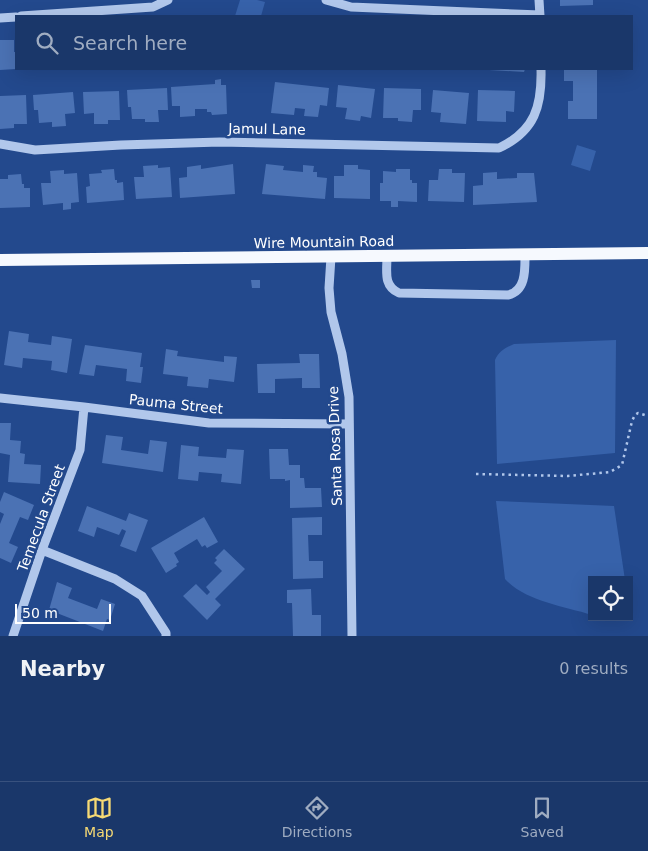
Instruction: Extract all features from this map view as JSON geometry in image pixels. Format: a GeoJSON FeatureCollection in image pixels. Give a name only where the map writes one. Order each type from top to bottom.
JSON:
{"type":"FeatureCollection","features":[{"type":"Feature","properties":{"kind":"main road","name":"Wire Mountain Road"},"geometry":{"type":"LineString","coordinates":[[0,260],[648,253]]}},
{"type":"Feature","properties":{"kind":"street"},"geometry":{"type":"LineString","coordinates":[[36,15],[153,7],[168,0]]}},
{"type":"Feature","properties":{"kind":"street"},"geometry":{"type":"LineString","coordinates":[[326,0],[352,7],[540,15],[539,0]]}},
{"type":"Feature","properties":{"kind":"street"},"geometry":{"type":"LineString","coordinates":[[0,18],[15,17]]}},
{"type":"Feature","properties":{"kind":"street","name":"Jamul Lane"},"geometry":{"type":"LineString","coordinates":[[0,144],[35,150],[220,142],[499,148],[512,142],[528,128],[537,110],[541,70]]}},
{"type":"Feature","properties":{"kind":"street"},"geometry":{"type":"LineString","coordinates":[[387,257],[387,280],[393,290],[399,293],[508,295],[514,293],[521,285],[525,272],[525,255]]}},
{"type":"Feature","properties":{"kind":"street","name":"Santa Rosa Drive"},"geometry":{"type":"LineString","coordinates":[[331,257],[330,312],[342,354],[349,397],[352,636]]}},
{"type":"Feature","properties":{"kind":"street","name":"Pauma Street"},"geometry":{"type":"LineString","coordinates":[[0,398],[209,423],[350,424]]}},
{"type":"Feature","properties":{"kind":"street","name":"Temecula Street"},"geometry":{"type":"LineString","coordinates":[[13,636],[42,550],[80,450],[84,407]]}},
{"type":"Feature","properties":{"kind":"street"},"geometry":{"type":"LineString","coordinates":[[42,550],[115,579],[142,596],[166,633],[166,636]]}},
{"type":"Feature","properties":{"kind":"path"},"geometry":{"type":"LineString","coordinates":[[476,474],[568,476],[610,472],[622,464],[625,458],[632,420],[635,415],[638,413],[648,416]]}},
{"type":"Feature","properties":{"kind":"shaded area"},"geometry":{"type":"Polygon","coordinates":[[[240,0],[265,2],[261,15],[235,15],[240,0]]]}},
{"type":"Feature","properties":{"kind":"shaded area"},"geometry":{"type":"Polygon","coordinates":[[[577,145],[596,151],[590,171],[571,165],[577,145]]]}},
{"type":"Feature","properties":{"kind":"shaded area"},"geometry":{"type":"Polygon","coordinates":[[[616,340],[615,453],[497,464],[495,360],[500,352],[514,344],[616,340]]]}},
{"type":"Feature","properties":{"kind":"shaded area"},"geometry":{"type":"Polygon","coordinates":[[[496,501],[614,506],[624,576],[588,576],[588,614],[534,598],[523,593],[505,579],[496,501]]]}},
{"type":"Feature","properties":{"kind":"building"},"geometry":{"type":"Polygon","coordinates":[[[560,0],[593,0],[593,5],[560,6],[560,0]]]}},
{"type":"Feature","properties":{"kind":"building"},"geometry":{"type":"Polygon","coordinates":[[[0,40],[14,40],[15,69],[0,70],[0,40]]]}},
{"type":"Feature","properties":{"kind":"building"},"geometry":{"type":"Polygon","coordinates":[[[489,70],[525,70],[524,72],[489,70]]]}},
{"type":"Feature","properties":{"kind":"building"},"geometry":{"type":"Polygon","coordinates":[[[564,70],[597,70],[597,119],[568,119],[568,101],[573,101],[573,81],[564,81],[564,70]]]}},
{"type":"Feature","properties":{"kind":"building"},"geometry":{"type":"Polygon","coordinates":[[[221,79],[221,85],[226,85],[227,114],[212,115],[211,112],[207,112],[207,109],[195,109],[195,116],[180,117],[180,106],[172,106],[171,87],[215,84],[215,80],[221,79]]]}},
{"type":"Feature","properties":{"kind":"building"},"geometry":{"type":"Polygon","coordinates":[[[275,82],[329,88],[327,106],[320,105],[318,117],[304,116],[305,109],[295,108],[294,115],[271,113],[275,82]]]}},
{"type":"Feature","properties":{"kind":"building"},"geometry":{"type":"Polygon","coordinates":[[[338,85],[375,89],[371,118],[361,116],[360,121],[345,119],[347,108],[336,107],[338,85]]]}},
{"type":"Feature","properties":{"kind":"building"},"geometry":{"type":"Polygon","coordinates":[[[167,88],[168,110],[158,110],[159,122],[145,122],[145,119],[132,119],[131,107],[128,107],[127,90],[167,88]]]}},
{"type":"Feature","properties":{"kind":"building"},"geometry":{"type":"Polygon","coordinates":[[[384,88],[421,89],[421,110],[413,110],[412,122],[398,121],[398,118],[383,118],[384,88]]]}},
{"type":"Feature","properties":{"kind":"building"},"geometry":{"type":"Polygon","coordinates":[[[433,90],[469,93],[466,124],[440,122],[441,113],[431,112],[433,90]]]}},
{"type":"Feature","properties":{"kind":"building"},"geometry":{"type":"Polygon","coordinates":[[[478,90],[515,91],[514,112],[506,111],[506,122],[477,121],[478,90]]]}},
{"type":"Feature","properties":{"kind":"building"},"geometry":{"type":"Polygon","coordinates":[[[119,91],[120,120],[108,120],[108,124],[94,124],[94,113],[84,114],[83,92],[119,91]]]}},
{"type":"Feature","properties":{"kind":"building"},"geometry":{"type":"Polygon","coordinates":[[[73,92],[75,113],[65,114],[66,126],[52,127],[52,122],[39,123],[38,110],[34,110],[33,95],[73,92]]]}},
{"type":"Feature","properties":{"kind":"building"},"geometry":{"type":"Polygon","coordinates":[[[26,95],[27,124],[14,124],[14,128],[0,129],[0,96],[26,95]]]}},
{"type":"Feature","properties":{"kind":"building"},"geometry":{"type":"Polygon","coordinates":[[[233,164],[235,194],[180,198],[179,178],[187,177],[187,167],[201,165],[201,169],[233,164]]]}},
{"type":"Feature","properties":{"kind":"building"},"geometry":{"type":"Polygon","coordinates":[[[266,164],[284,166],[283,170],[303,172],[303,165],[314,166],[313,172],[317,172],[317,177],[327,178],[325,199],[262,194],[266,164]]]}},
{"type":"Feature","properties":{"kind":"building"},"geometry":{"type":"Polygon","coordinates":[[[158,165],[158,168],[170,167],[172,197],[136,199],[134,177],[144,177],[143,166],[158,165]]]}},
{"type":"Feature","properties":{"kind":"building"},"geometry":{"type":"Polygon","coordinates":[[[344,165],[358,165],[358,169],[370,170],[370,199],[334,198],[334,176],[344,176],[344,165]]]}},
{"type":"Feature","properties":{"kind":"building"},"geometry":{"type":"Polygon","coordinates":[[[114,169],[117,183],[123,182],[124,200],[87,203],[86,187],[90,186],[89,174],[102,173],[101,170],[114,169]]]}},
{"type":"Feature","properties":{"kind":"building"},"geometry":{"type":"Polygon","coordinates":[[[396,169],[410,169],[410,180],[412,180],[412,183],[417,183],[417,202],[398,201],[398,207],[391,207],[391,201],[380,201],[380,183],[383,183],[383,171],[396,172],[396,169]]]}},
{"type":"Feature","properties":{"kind":"building"},"geometry":{"type":"Polygon","coordinates":[[[439,169],[452,169],[452,173],[465,173],[464,202],[428,201],[429,180],[438,180],[439,169]]]}},
{"type":"Feature","properties":{"kind":"building"},"geometry":{"type":"Polygon","coordinates":[[[64,170],[64,174],[77,173],[79,202],[71,203],[71,209],[63,210],[63,203],[43,205],[41,183],[51,183],[50,171],[64,170]]]}},
{"type":"Feature","properties":{"kind":"building"},"geometry":{"type":"Polygon","coordinates":[[[497,172],[497,179],[517,178],[517,173],[534,173],[537,202],[473,205],[473,186],[483,185],[483,173],[497,172]]]}},
{"type":"Feature","properties":{"kind":"building"},"geometry":{"type":"Polygon","coordinates":[[[21,174],[24,188],[30,188],[30,207],[0,208],[0,179],[8,179],[8,175],[21,174]]]}},
{"type":"Feature","properties":{"kind":"building"},"geometry":{"type":"Polygon","coordinates":[[[251,280],[260,280],[260,288],[252,288],[251,280]]]}},
{"type":"Feature","properties":{"kind":"building"},"geometry":{"type":"Polygon","coordinates":[[[9,331],[29,334],[28,342],[51,345],[52,336],[72,339],[67,373],[51,370],[52,361],[23,358],[22,368],[4,365],[9,331]]]}},
{"type":"Feature","properties":{"kind":"building"},"geometry":{"type":"Polygon","coordinates":[[[85,345],[142,353],[140,367],[143,367],[141,383],[126,381],[127,369],[96,365],[94,376],[79,374],[85,345]]]}},
{"type":"Feature","properties":{"kind":"building"},"geometry":{"type":"Polygon","coordinates":[[[166,349],[178,351],[177,356],[224,362],[224,356],[237,357],[234,382],[209,379],[208,388],[187,386],[188,377],[163,374],[166,349]]]}},
{"type":"Feature","properties":{"kind":"building"},"geometry":{"type":"Polygon","coordinates":[[[299,354],[319,354],[320,388],[302,388],[302,378],[275,379],[275,393],[258,393],[257,364],[300,363],[299,354]]]}},
{"type":"Feature","properties":{"kind":"building"},"geometry":{"type":"Polygon","coordinates":[[[0,423],[11,423],[10,440],[21,441],[20,453],[25,454],[24,464],[41,465],[40,484],[8,482],[10,455],[0,453],[0,423]]]}},
{"type":"Feature","properties":{"kind":"building"},"geometry":{"type":"Polygon","coordinates":[[[106,435],[123,437],[121,450],[148,454],[150,440],[167,442],[163,472],[102,463],[106,435]]]}},
{"type":"Feature","properties":{"kind":"building"},"geometry":{"type":"Polygon","coordinates":[[[181,445],[199,447],[198,456],[226,458],[227,449],[244,450],[241,484],[221,482],[222,474],[199,472],[198,481],[178,479],[181,445]]]}},
{"type":"Feature","properties":{"kind":"building"},"geometry":{"type":"Polygon","coordinates":[[[269,449],[288,449],[289,465],[300,465],[300,478],[304,478],[305,488],[321,488],[322,507],[290,508],[290,480],[270,479],[269,449]]]}},
{"type":"Feature","properties":{"kind":"building"},"geometry":{"type":"Polygon","coordinates":[[[4,492],[34,505],[28,520],[20,517],[9,543],[18,547],[11,563],[0,558],[0,524],[4,514],[0,512],[0,502],[4,492]]]}},
{"type":"Feature","properties":{"kind":"building"},"geometry":{"type":"Polygon","coordinates":[[[87,506],[126,521],[129,513],[148,520],[136,552],[120,546],[126,531],[122,529],[119,535],[97,527],[94,537],[78,531],[87,506]]]}},
{"type":"Feature","properties":{"kind":"building"},"geometry":{"type":"Polygon","coordinates":[[[204,517],[218,542],[207,548],[205,545],[202,547],[197,539],[174,553],[179,562],[176,564],[177,566],[166,573],[151,548],[204,517]]]}},
{"type":"Feature","properties":{"kind":"building"},"geometry":{"type":"Polygon","coordinates":[[[322,517],[322,535],[308,535],[309,561],[323,561],[323,578],[293,579],[292,518],[322,517]]]}},
{"type":"Feature","properties":{"kind":"building"},"geometry":{"type":"Polygon","coordinates":[[[224,549],[245,569],[215,599],[221,605],[207,620],[183,596],[196,584],[207,595],[210,592],[206,587],[222,571],[214,563],[217,560],[215,558],[224,549]]]}},
{"type":"Feature","properties":{"kind":"building"},"geometry":{"type":"Polygon","coordinates":[[[57,582],[72,588],[68,598],[97,609],[101,599],[115,604],[110,620],[107,619],[103,631],[49,610],[57,582]]]}},
{"type":"Feature","properties":{"kind":"building"},"geometry":{"type":"Polygon","coordinates":[[[311,589],[312,615],[321,615],[321,636],[293,636],[292,603],[287,603],[287,590],[311,589]]]}}]}
